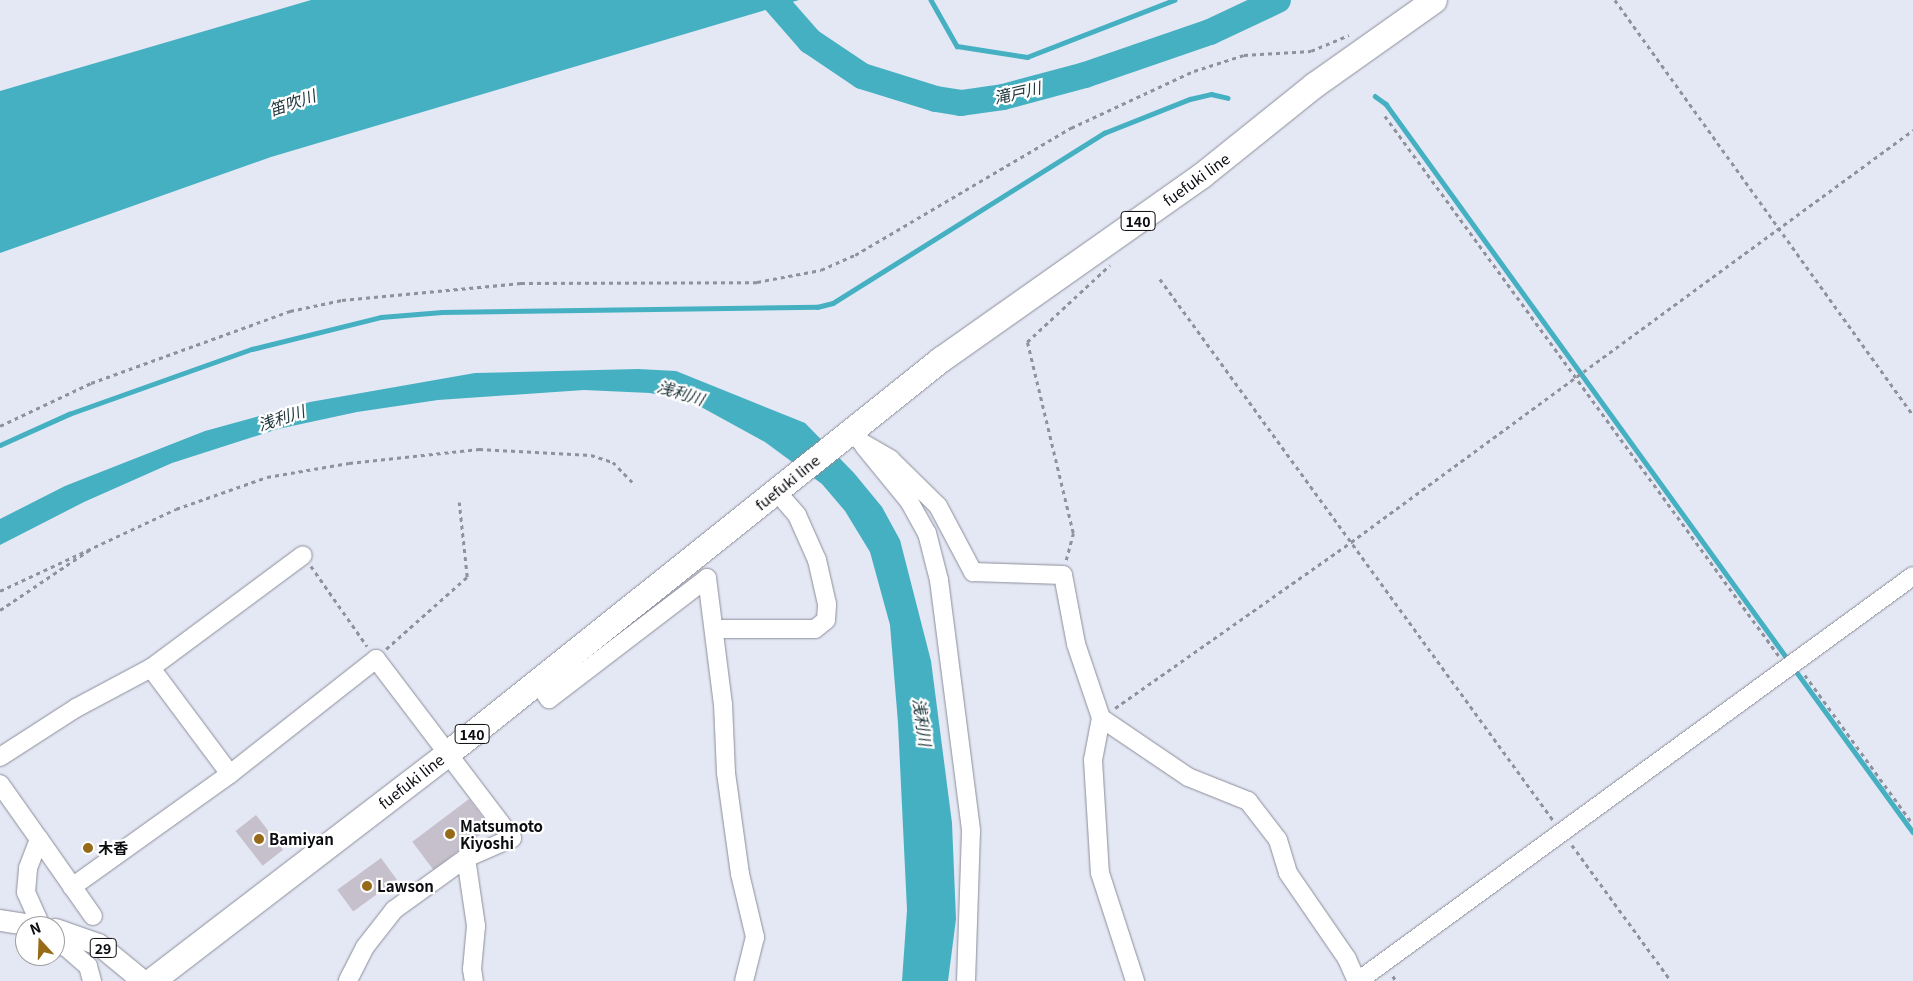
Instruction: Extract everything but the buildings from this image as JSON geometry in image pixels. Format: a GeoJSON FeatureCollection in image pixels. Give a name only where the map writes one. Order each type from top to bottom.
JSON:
{"type":"FeatureCollection","features":[{"type":"Feature","properties":{"kind":"highway","name":"fuefuki line"},"geometry":{"type":"LineString","coordinates":[[152,981],[449,752],[782,487],[851,437],[941,359],[1202,175],[1314,85],[1434,0]]}},
{"type":"Feature","properties":{"kind":"main road"},"geometry":{"type":"LineString","coordinates":[[0,920],[15,922]]}},
{"type":"Feature","properties":{"kind":"main road","name":"29"},"geometry":{"type":"LineString","coordinates":[[65,932],[98,944],[143,981]]}},
{"type":"Feature","properties":{"kind":"street"},"geometry":{"type":"LineString","coordinates":[[851,437],[890,459],[938,506],[973,572],[1062,575],[1076,644],[1101,718],[1093,760],[1100,873],[1136,981]]}},
{"type":"Feature","properties":{"kind":"street"},"geometry":{"type":"LineString","coordinates":[[851,437],[909,501],[927,534],[939,580],[971,831],[966,981]]}},
{"type":"Feature","properties":{"kind":"street"},"geometry":{"type":"LineString","coordinates":[[715,629],[815,629],[826,620],[827,604],[817,560],[782,487]]}},
{"type":"Feature","properties":{"kind":"street"},"geometry":{"type":"LineString","coordinates":[[0,758],[76,708],[151,668],[303,555]]}},
{"type":"Feature","properties":{"kind":"street"},"geometry":{"type":"LineString","coordinates":[[1101,718],[1188,777],[1248,801],[1278,840],[1288,872],[1347,959],[1358,981],[1913,576]]}},
{"type":"Feature","properties":{"kind":"street"},"geometry":{"type":"LineString","coordinates":[[537,682],[549,699],[707,578],[715,629],[726,773],[740,874],[755,937],[744,981]]}},
{"type":"Feature","properties":{"kind":"street"},"geometry":{"type":"LineString","coordinates":[[72,887],[230,774],[376,659],[449,752],[512,838],[466,858],[394,910],[365,947],[352,980]]}},
{"type":"Feature","properties":{"kind":"street"},"geometry":{"type":"LineString","coordinates":[[151,668],[230,774]]}},
{"type":"Feature","properties":{"kind":"street"},"geometry":{"type":"LineString","coordinates":[[0,784],[93,916]]}},
{"type":"Feature","properties":{"kind":"street"},"geometry":{"type":"LineString","coordinates":[[37,916],[26,892],[28,868],[39,839]]}},
{"type":"Feature","properties":{"kind":"street"},"geometry":{"type":"LineString","coordinates":[[466,858],[476,926],[474,981]]}},
{"type":"Feature","properties":{"kind":"street"},"geometry":{"type":"LineString","coordinates":[[0,925],[15,931]]}},
{"type":"Feature","properties":{"kind":"street"},"geometry":{"type":"LineString","coordinates":[[65,947],[88,966],[92,981]]}},
{"type":"Feature","properties":{"kind":"path"},"geometry":{"type":"LineString","coordinates":[[1614,0],[1913,415]]}},
{"type":"Feature","properties":{"kind":"path"},"geometry":{"type":"LineString","coordinates":[[0,426],[91,383],[290,311],[342,300],[521,283],[757,282],[821,270],[855,255],[1071,128],[1194,71],[1244,54],[1311,51],[1356,32]]}},
{"type":"Feature","properties":{"kind":"path"},"geometry":{"type":"LineString","coordinates":[[1385,116],[1791,665],[1913,824]]}},
{"type":"Feature","properties":{"kind":"path"},"geometry":{"type":"LineString","coordinates":[[1101,718],[1351,542],[1913,130]]}},
{"type":"Feature","properties":{"kind":"path"},"geometry":{"type":"LineString","coordinates":[[1062,575],[1073,533],[1027,342],[1114,262]]}},
{"type":"Feature","properties":{"kind":"path"},"geometry":{"type":"LineString","coordinates":[[1160,279],[1671,981]]}},
{"type":"Feature","properties":{"kind":"path"},"geometry":{"type":"LineString","coordinates":[[0,591],[176,509],[268,477],[349,462],[479,449],[591,454],[613,462],[633,483]]}},
{"type":"Feature","properties":{"kind":"path"},"geometry":{"type":"LineString","coordinates":[[303,555],[376,659],[467,577],[460,502]]}},
{"type":"Feature","properties":{"kind":"path"},"geometry":{"type":"LineString","coordinates":[[0,610],[100,543]]}},
{"type":"Feature","properties":{"kind":"water","name":"笛吹川"},"geometry":{"type":"Polygon","coordinates":[[[311,0],[799,0],[271,157],[0,253],[0,91],[311,0]]]}},
{"type":"Feature","properties":{"kind":"water","name":"浅利川"},"geometry":{"type":"Polygon","coordinates":[[[638,369],[676,371],[805,423],[854,473],[882,507],[900,540],[931,661],[952,823],[956,919],[948,981],[902,981],[907,910],[898,723],[890,625],[870,552],[845,511],[822,484],[765,442],[692,402],[650,393],[584,390],[438,400],[357,412],[278,429],[172,463],[84,502],[0,545],[0,519],[65,486],[205,431],[310,402],[475,373],[638,369]]]}},
{"type":"Feature","properties":{"kind":"waterway","name":"滝戸川"},"geometry":{"type":"LineString","coordinates":[[774,0],[810,41],[862,76],[936,99],[961,103],[1003,97],[1085,75],[1210,32],[1278,0]]}},
{"type":"Feature","properties":{"kind":"waterway"},"geometry":{"type":"LineString","coordinates":[[931,0],[957,46],[1027,57],[1174,0]]}},
{"type":"Feature","properties":{"kind":"waterway"},"geometry":{"type":"LineString","coordinates":[[0,445],[69,414],[252,349],[381,317],[442,312],[817,307],[833,303],[1104,133],[1190,99],[1211,94],[1228,98]]}},
{"type":"Feature","properties":{"kind":"waterway"},"geometry":{"type":"LineString","coordinates":[[1375,96],[1386,104],[1789,661]]}},
{"type":"Feature","properties":{"kind":"waterway"},"geometry":{"type":"LineString","coordinates":[[1793,667],[1913,832]]}},
{"type":"Feature","properties":{"kind":"place","name":"Matsumoto Kiyoshi"},"geometry":{"type":"Point","coordinates":[450,834]}},
{"type":"Feature","properties":{"kind":"place","name":"Bamiyan"},"geometry":{"type":"Point","coordinates":[259,839]}},
{"type":"Feature","properties":{"kind":"place","name":"木香"},"geometry":{"type":"Point","coordinates":[88,848]}},
{"type":"Feature","properties":{"kind":"place","name":"Lawson"},"geometry":{"type":"Point","coordinates":[367,886]}}]}
